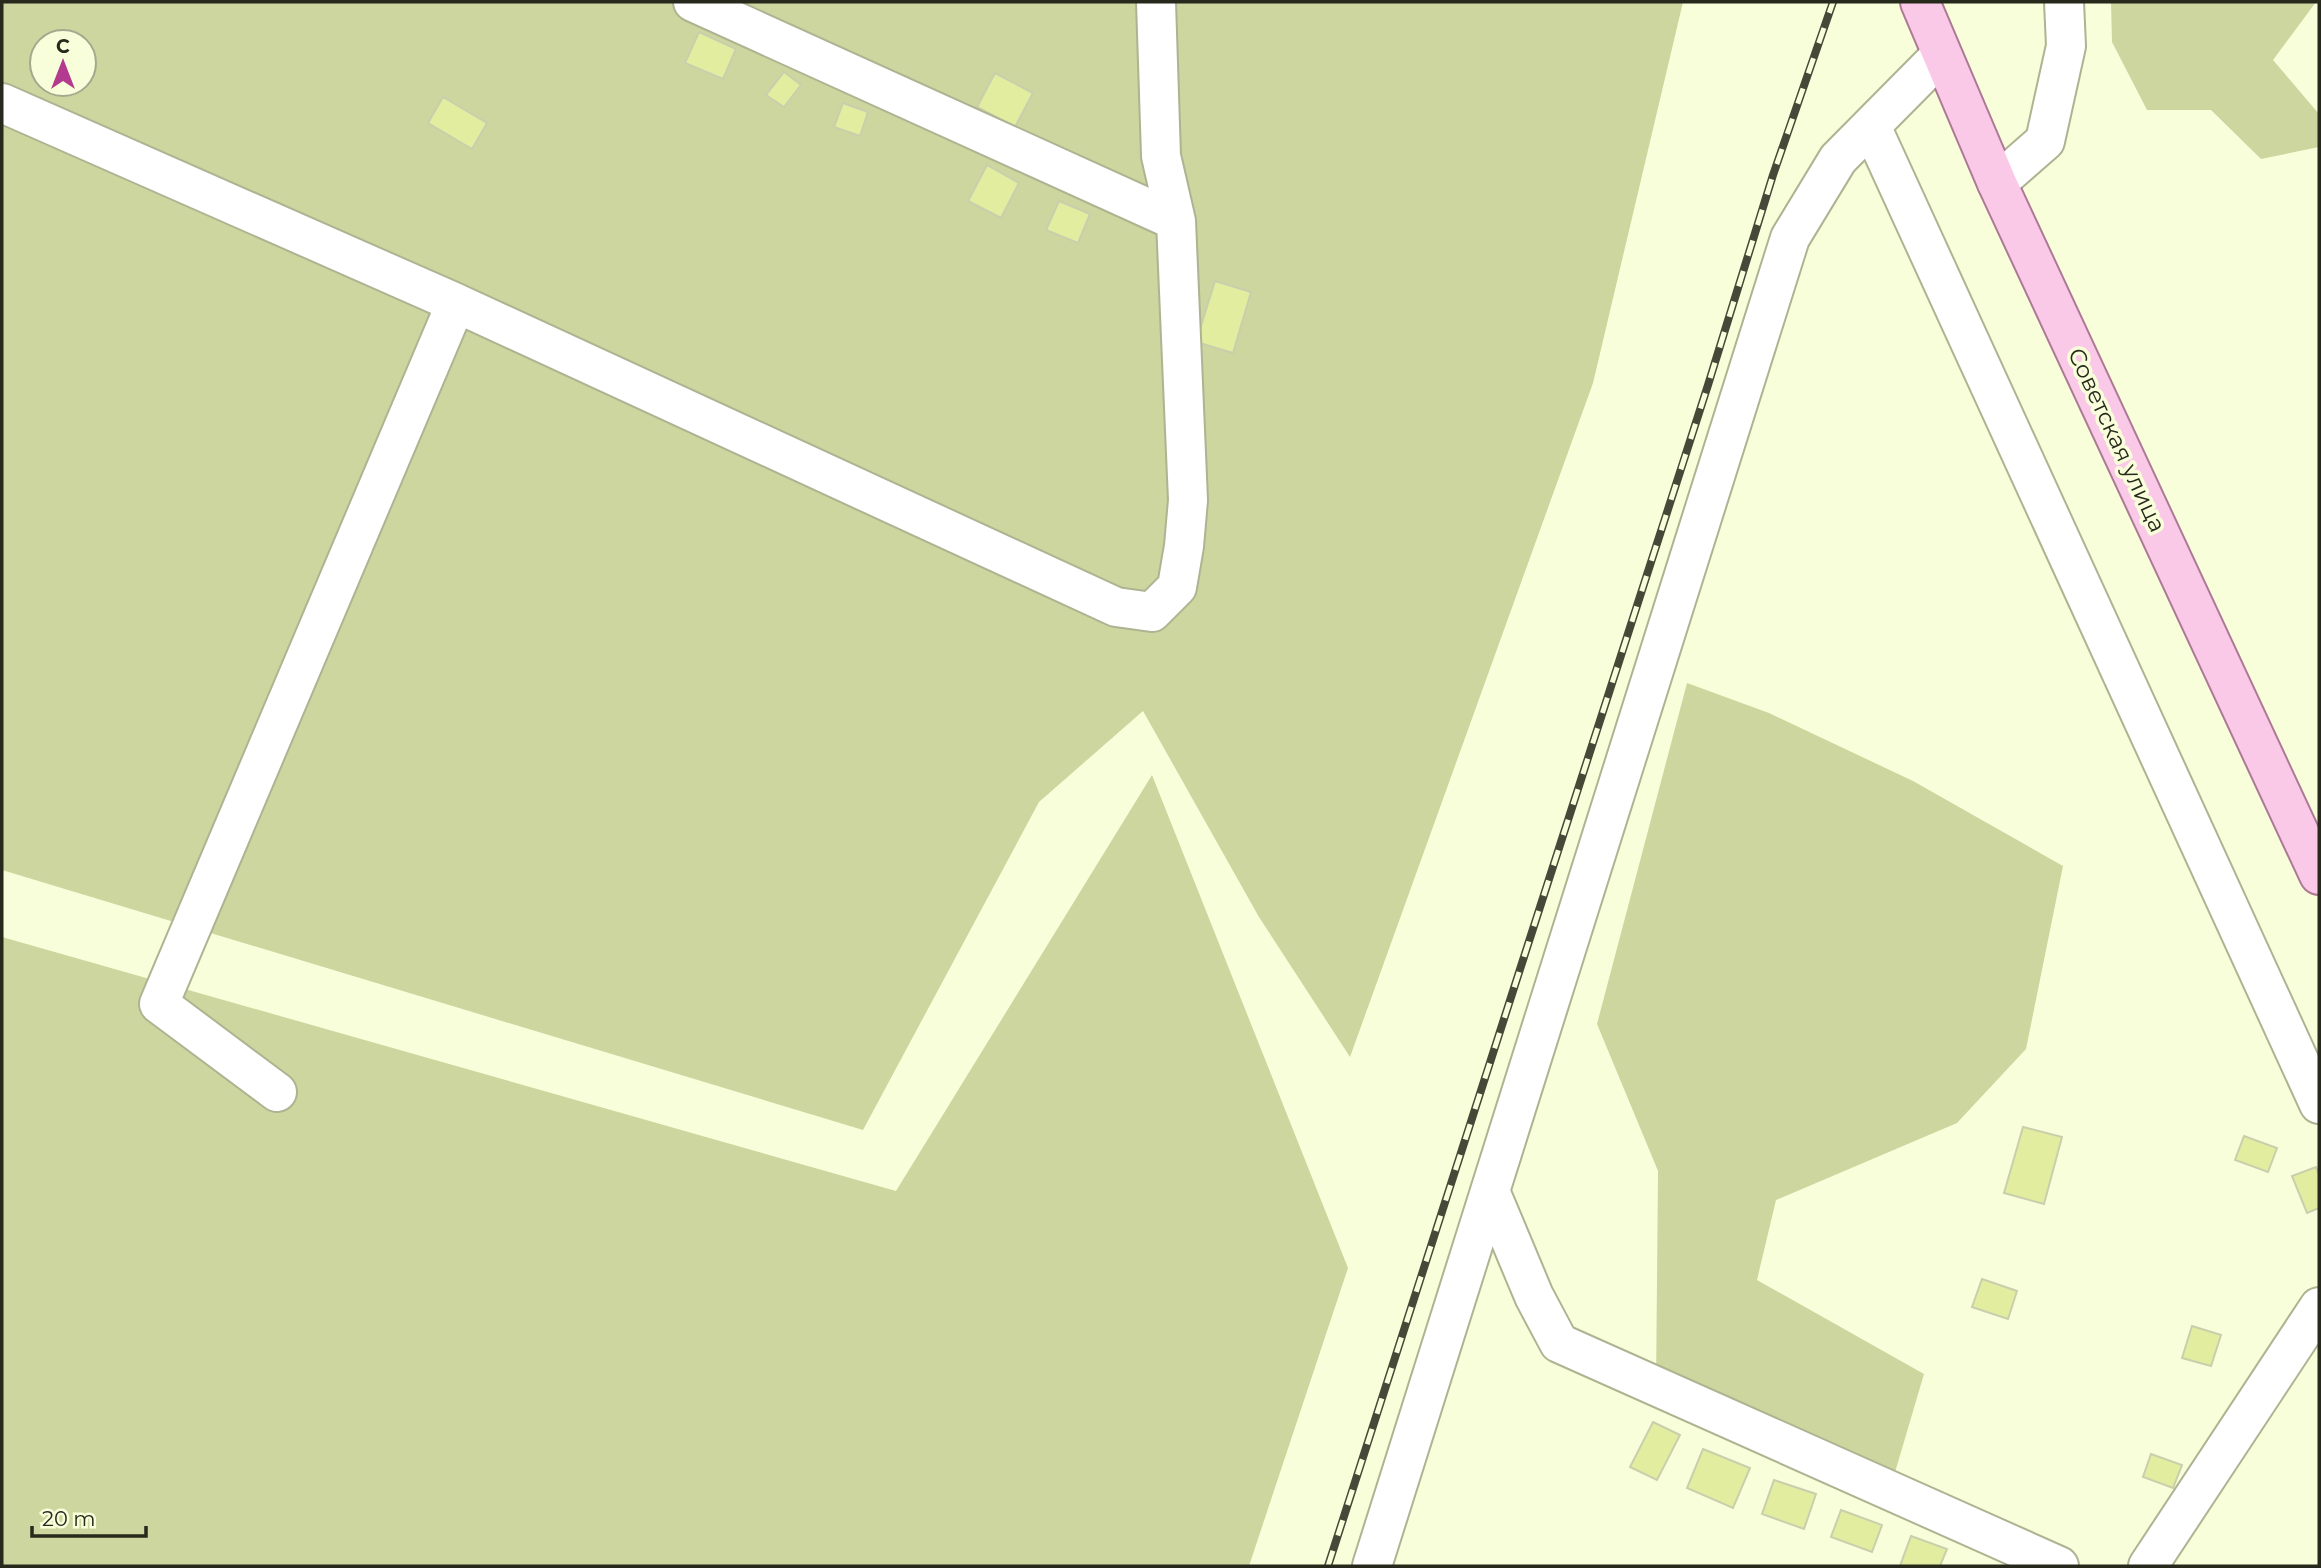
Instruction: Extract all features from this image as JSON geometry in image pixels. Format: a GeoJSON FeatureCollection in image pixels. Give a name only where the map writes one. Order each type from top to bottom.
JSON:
{"type":"FeatureCollection","features":[{"type":"Feature","properties":{"kind":"main road","name":"Советская улица"},"geometry":{"type":"LineString","coordinates":[[1920,2],[1997,183],[2319,875]]}},
{"type":"Feature","properties":{"kind":"street"},"geometry":{"type":"LineString","coordinates":[[693,2],[1176,221]]}},
{"type":"Feature","properties":{"kind":"street"},"geometry":{"type":"LineString","coordinates":[[2,103],[457,303],[1116,607],[1152,612],[1177,587],[1188,500],[1176,221],[1161,156],[1156,2]]}},
{"type":"Feature","properties":{"kind":"street"},"geometry":{"type":"LineString","coordinates":[[1997,183],[2045,141],[2066,46],[2064,2]]}},
{"type":"Feature","properties":{"kind":"street"},"geometry":{"type":"LineString","coordinates":[[1372,1566],[1790,238],[1838,159],[1941,55]]}},
{"type":"Feature","properties":{"kind":"street"},"geometry":{"type":"LineString","coordinates":[[1871,126],[2319,1104]]}},
{"type":"Feature","properties":{"kind":"street"},"geometry":{"type":"LineString","coordinates":[[276,1092],[159,1004],[457,303]]}},
{"type":"Feature","properties":{"kind":"street"},"geometry":{"type":"LineString","coordinates":[[1490,1191],[1534,1296],[1559,1343],[2059,1566]]}},
{"type":"Feature","properties":{"kind":"street"},"geometry":{"type":"LineString","coordinates":[[2148,1566],[2319,1307]]}},
{"type":"Feature","properties":{"kind":"green space"},"geometry":{"type":"Polygon","coordinates":[[[2,2],[1683,2],[1593,383],[1350,1057],[1259,917],[1143,711],[1039,802],[863,1130],[2,870],[2,2]]]}},
{"type":"Feature","properties":{"kind":"green space"},"geometry":{"type":"Polygon","coordinates":[[[2111,2],[2316,2],[2273,60],[2319,114],[2319,147],[2261,159],[2211,110],[2147,110],[2112,42],[2111,2]]]}},
{"type":"Feature","properties":{"kind":"green space"},"geometry":{"type":"Polygon","coordinates":[[[1687,683],[1769,713],[1913,781],[2063,866],[2026,1049],[1957,1123],[1776,1200],[1757,1280],[1924,1374],[1888,1496],[1656,1389],[1658,1171],[1597,1024],[1687,683]]]}},
{"type":"Feature","properties":{"kind":"green space"},"geometry":{"type":"Polygon","coordinates":[[[1152,775],[1348,1268],[1249,1566],[2,1566],[2,937],[896,1191],[1152,775]]]}},
{"type":"Feature","properties":{"kind":"building"},"geometry":{"type":"Polygon","coordinates":[[[699,32],[736,49],[723,79],[685,63],[699,32]]]}},
{"type":"Feature","properties":{"kind":"building"},"geometry":{"type":"Polygon","coordinates":[[[784,72],[801,85],[784,107],[766,95],[784,72]]]}},
{"type":"Feature","properties":{"kind":"building"},"geometry":{"type":"Polygon","coordinates":[[[995,73],[1033,93],[1015,127],[977,107],[995,73]]]}},
{"type":"Feature","properties":{"kind":"building"},"geometry":{"type":"Polygon","coordinates":[[[443,97],[487,123],[472,149],[428,123],[443,97]]]}},
{"type":"Feature","properties":{"kind":"building"},"geometry":{"type":"Polygon","coordinates":[[[843,103],[868,112],[860,136],[834,127],[843,103]]]}},
{"type":"Feature","properties":{"kind":"building"},"geometry":{"type":"Polygon","coordinates":[[[987,165],[1019,183],[1001,218],[968,201],[987,165]]]}},
{"type":"Feature","properties":{"kind":"building"},"geometry":{"type":"Polygon","coordinates":[[[1059,201],[1090,214],[1078,243],[1046,230],[1059,201]]]}},
{"type":"Feature","properties":{"kind":"building"},"geometry":{"type":"Polygon","coordinates":[[[1215,281],[1251,292],[1233,353],[1196,342],[1215,281]]]}},
{"type":"Feature","properties":{"kind":"building"},"geometry":{"type":"Polygon","coordinates":[[[2023,1127],[2062,1137],[2044,1204],[2004,1193],[2023,1127]]]}},
{"type":"Feature","properties":{"kind":"building"},"geometry":{"type":"Polygon","coordinates":[[[2244,1136],[2277,1148],[2268,1172],[2235,1160],[2244,1136]]]}},
{"type":"Feature","properties":{"kind":"building"},"geometry":{"type":"Polygon","coordinates":[[[2316,1167],[2319,1175],[2319,1208],[2307,1213],[2292,1176],[2316,1167]]]}},
{"type":"Feature","properties":{"kind":"building"},"geometry":{"type":"Polygon","coordinates":[[[1982,1279],[2017,1291],[2008,1319],[1972,1307],[1982,1279]]]}},
{"type":"Feature","properties":{"kind":"building"},"geometry":{"type":"Polygon","coordinates":[[[2192,1326],[2221,1335],[2211,1366],[2182,1358],[2192,1326]]]}},
{"type":"Feature","properties":{"kind":"building"},"geometry":{"type":"Polygon","coordinates":[[[1653,1422],[1680,1435],[1657,1480],[1630,1467],[1653,1422]]]}},
{"type":"Feature","properties":{"kind":"building"},"geometry":{"type":"Polygon","coordinates":[[[1703,1449],[1750,1468],[1733,1508],[1687,1488],[1703,1449]]]}},
{"type":"Feature","properties":{"kind":"building"},"geometry":{"type":"Polygon","coordinates":[[[2151,1454],[2182,1465],[2173,1488],[2143,1477],[2151,1454]]]}},
{"type":"Feature","properties":{"kind":"building"},"geometry":{"type":"Polygon","coordinates":[[[1774,1480],[1816,1494],[1804,1529],[1762,1514],[1774,1480]]]}},
{"type":"Feature","properties":{"kind":"building"},"geometry":{"type":"Polygon","coordinates":[[[1841,1510],[1882,1525],[1872,1552],[1831,1537],[1841,1510]]]}},
{"type":"Feature","properties":{"kind":"building"},"geometry":{"type":"Polygon","coordinates":[[[1911,1536],[1947,1549],[1940,1566],[1900,1566],[1911,1536]]]}},
{"type":"Feature","properties":{"kind":"railway"},"geometry":{"type":"LineString","coordinates":[[1328,1566],[1773,175],[1833,2]]}}]}
